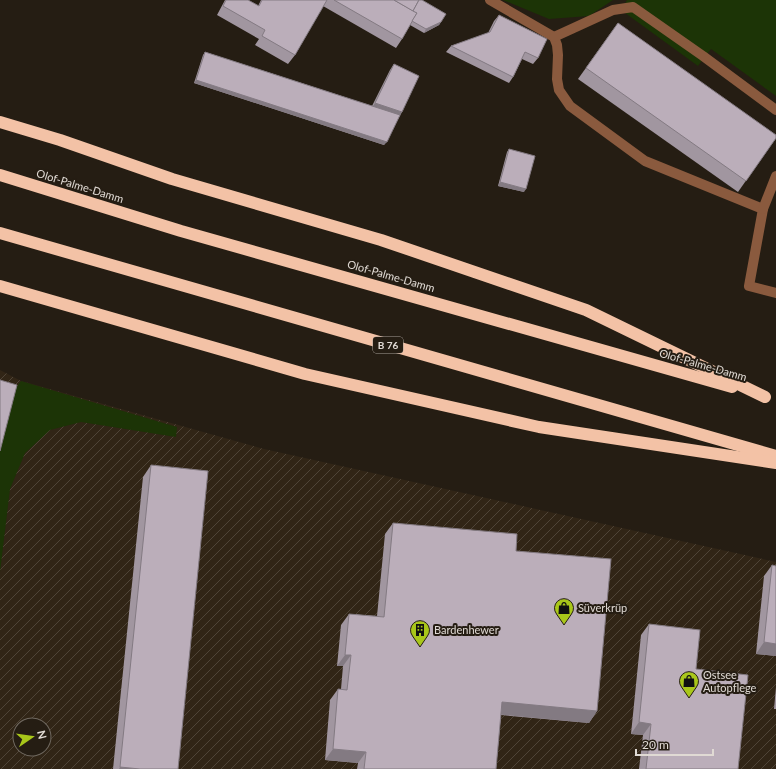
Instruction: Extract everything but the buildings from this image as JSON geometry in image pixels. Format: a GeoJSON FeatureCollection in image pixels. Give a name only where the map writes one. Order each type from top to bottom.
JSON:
{"type":"FeatureCollection","features":[{"type":"Feature","properties":{"kind":"highway"},"geometry":{"type":"LineString","coordinates":[[0,122],[60,140],[172,179],[381,240],[586,310],[771,398]]}},
{"type":"Feature","properties":{"kind":"highway","name":"Olof-Palme-Damm"},"geometry":{"type":"LineString","coordinates":[[0,175],[181,231],[771,398]]}},
{"type":"Feature","properties":{"kind":"highway","name":"B 76"},"geometry":{"type":"LineString","coordinates":[[0,233],[776,456]]}},
{"type":"Feature","properties":{"kind":"highway"},"geometry":{"type":"LineString","coordinates":[[0,286],[313,376],[539,427],[776,463]]}},
{"type":"Feature","properties":{"kind":"street"},"geometry":{"type":"LineString","coordinates":[[490,0],[554,37],[558,55],[559,90],[570,106],[645,160],[763,209]]}},
{"type":"Feature","properties":{"kind":"street"},"geometry":{"type":"LineString","coordinates":[[554,37],[613,10],[633,7],[776,110]]}},
{"type":"Feature","properties":{"kind":"street"},"geometry":{"type":"LineString","coordinates":[[776,176],[763,209],[749,286],[776,293]]}},
{"type":"Feature","properties":{"kind":"shaded area"},"geometry":{"type":"Polygon","coordinates":[[[0,370],[21,381],[264,449],[776,562],[776,769],[0,769],[0,370]]]}},
{"type":"Feature","properties":{"kind":"green space"},"geometry":{"type":"Polygon","coordinates":[[[503,0],[613,0],[589,16],[549,19],[503,0]]]}},
{"type":"Feature","properties":{"kind":"green space"},"geometry":{"type":"Polygon","coordinates":[[[627,0],[776,0],[776,96],[711,49],[698,66],[621,10],[627,0]]]}},
{"type":"Feature","properties":{"kind":"green space"},"geometry":{"type":"Polygon","coordinates":[[[21,381],[177,427],[176,437],[81,422],[50,430],[25,453],[10,489],[0,572],[0,436],[11,394],[21,381]]]}},
{"type":"Feature","properties":{"kind":"place","name":"Süverkrüp"},"geometry":{"type":"Point","coordinates":[564,625]}},
{"type":"Feature","properties":{"kind":"place","name":"Bardenhewer"},"geometry":{"type":"Point","coordinates":[420,647]}},
{"type":"Feature","properties":{"kind":"place","name":"Ostsee Autopflege"},"geometry":{"type":"Point","coordinates":[689,698]}}]}
